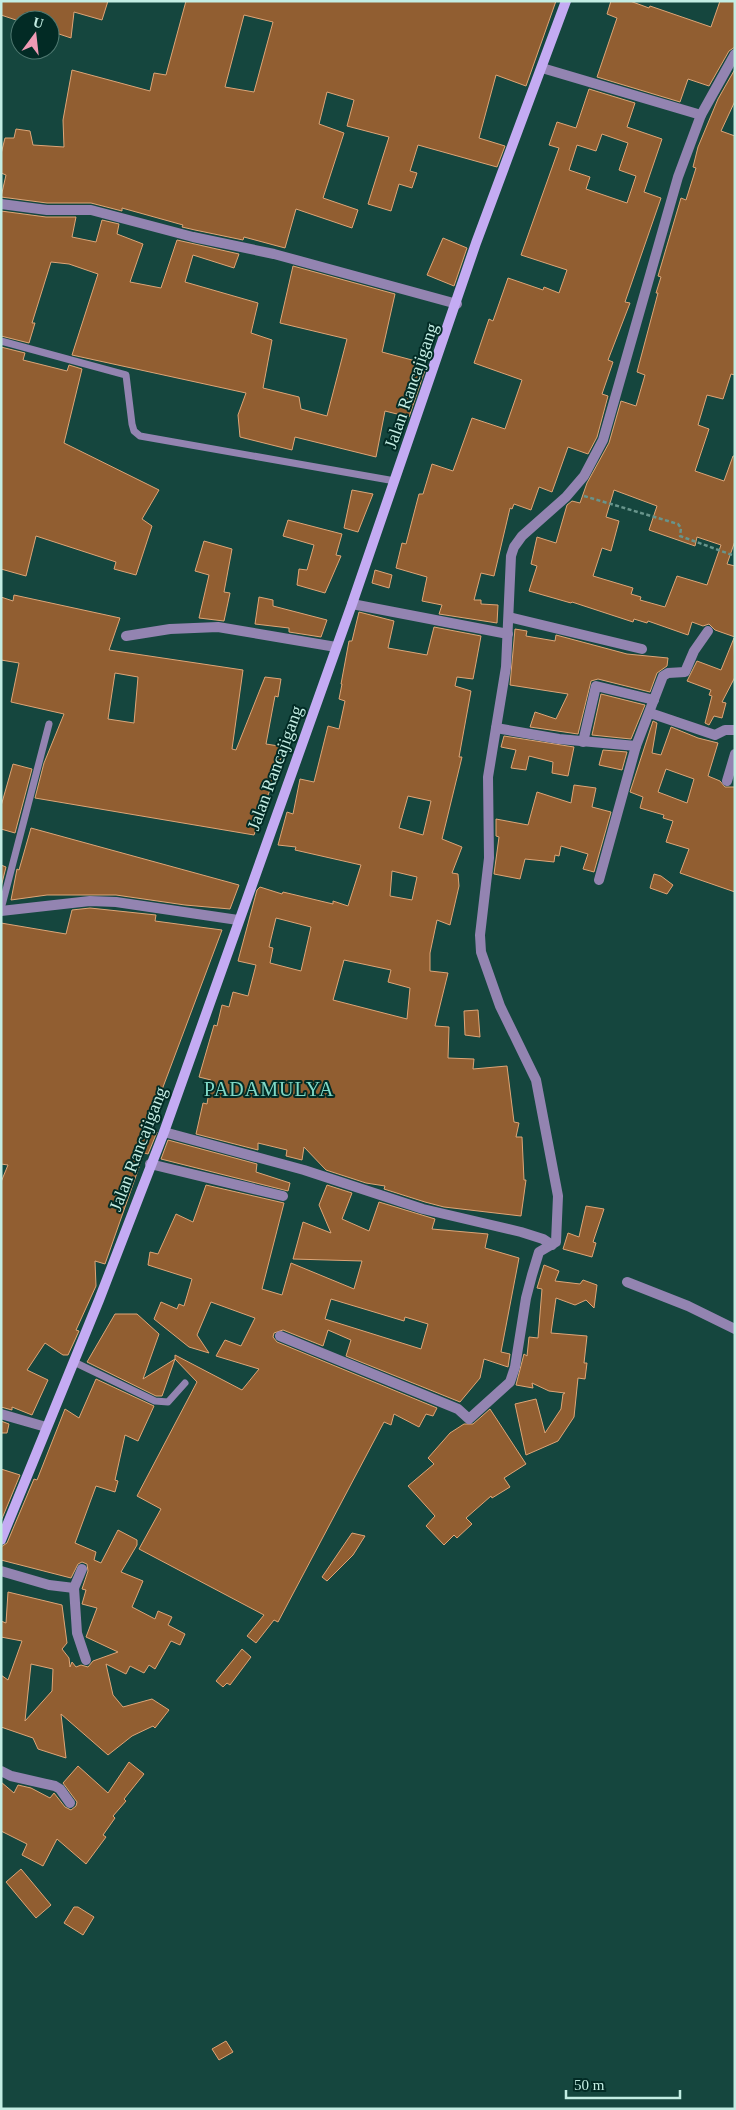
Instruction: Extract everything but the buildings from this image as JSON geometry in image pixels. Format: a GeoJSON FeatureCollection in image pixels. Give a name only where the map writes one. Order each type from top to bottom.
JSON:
{"type":"FeatureCollection","features":[{"type":"Feature","properties":{"kind":"main road","name":"Jalan Rancajigang"},"geometry":{"type":"LineString","coordinates":[[1,1540],[74,1362],[164,1132],[352,604],[457,304],[476,243],[566,1]]}},
{"type":"Feature","properties":{"kind":"street"},"geometry":{"type":"LineString","coordinates":[[280,1336],[460,1413],[468,1419],[510,1382],[516,1367],[526,1298],[539,1252],[556,1242],[558,1196],[536,1080],[500,1006],[481,952],[480,935],[489,858],[488,776],[508,634],[511,556],[514,547],[522,536],[570,493],[584,476],[603,440],[672,196],[701,115],[735,54]]}},
{"type":"Feature","properties":{"kind":"street"},"geometry":{"type":"LineString","coordinates":[[542,68],[701,115]]}},
{"type":"Feature","properties":{"kind":"street"},"geometry":{"type":"LineString","coordinates":[[1,204],[47,210],[91,210],[193,237],[274,254],[457,304]]}},
{"type":"Feature","properties":{"kind":"street"},"geometry":{"type":"LineString","coordinates":[[352,604],[445,624],[508,634]]}},
{"type":"Feature","properties":{"kind":"street"},"geometry":{"type":"LineString","coordinates":[[509,617],[642,649]]}},
{"type":"Feature","properties":{"kind":"street"},"geometry":{"type":"LineString","coordinates":[[126,636],[170,629],[223,628],[336,647]]}},
{"type":"Feature","properties":{"kind":"street"},"geometry":{"type":"LineString","coordinates":[[599,880],[636,746],[663,676],[668,673],[685,672],[694,651],[708,631]]}},
{"type":"Feature","properties":{"kind":"street"},"geometry":{"type":"LineString","coordinates":[[583,742],[596,686],[654,700]]}},
{"type":"Feature","properties":{"kind":"street"},"geometry":{"type":"LineString","coordinates":[[650,713],[715,735],[726,730],[735,730]]}},
{"type":"Feature","properties":{"kind":"street"},"geometry":{"type":"LineString","coordinates":[[496,728],[583,742],[636,746]]}},
{"type":"Feature","properties":{"kind":"street"},"geometry":{"type":"LineString","coordinates":[[727,782],[735,754]]}},
{"type":"Feature","properties":{"kind":"street"},"geometry":{"type":"LineString","coordinates":[[1,910],[90,901],[133,904],[238,920]]}},
{"type":"Feature","properties":{"kind":"street"},"geometry":{"type":"LineString","coordinates":[[164,1132],[304,1170],[423,1209],[521,1232],[552,1245]]}},
{"type":"Feature","properties":{"kind":"street"},"geometry":{"type":"LineString","coordinates":[[150,1164],[283,1196]]}},
{"type":"Feature","properties":{"kind":"street"},"geometry":{"type":"LineString","coordinates":[[627,1282],[688,1306],[735,1329]]}},
{"type":"Feature","properties":{"kind":"street"},"geometry":{"type":"LineString","coordinates":[[1,1414],[46,1427]]}},
{"type":"Feature","properties":{"kind":"street"},"geometry":{"type":"LineString","coordinates":[[82,1569],[74,1588],[77,1633],[86,1660]]}},
{"type":"Feature","properties":{"kind":"street"},"geometry":{"type":"LineString","coordinates":[[1,1571],[49,1585],[74,1588]]}},
{"type":"Feature","properties":{"kind":"street"},"geometry":{"type":"LineString","coordinates":[[1,1770],[12,1776],[55,1786],[60,1789],[70,1803]]}},
{"type":"Feature","properties":{"kind":"lane"},"geometry":{"type":"LineString","coordinates":[[1,341],[122,372],[126,375],[132,424],[134,431],[140,436],[395,481]]}},
{"type":"Feature","properties":{"kind":"lane"},"geometry":{"type":"LineString","coordinates":[[1,910],[49,724]]}},
{"type":"Feature","properties":{"kind":"lane"},"geometry":{"type":"LineString","coordinates":[[74,1362],[155,1401],[168,1402],[185,1383]]}},
{"type":"Feature","properties":{"kind":"path"},"geometry":{"type":"LineString","coordinates":[[570,493],[678,524],[681,528],[680,536],[735,556]]}},
{"type":"Feature","properties":{"kind":"district","name":"PADAMULYA"},"geometry":{"type":"Point","coordinates":[269,1089]}}]}
